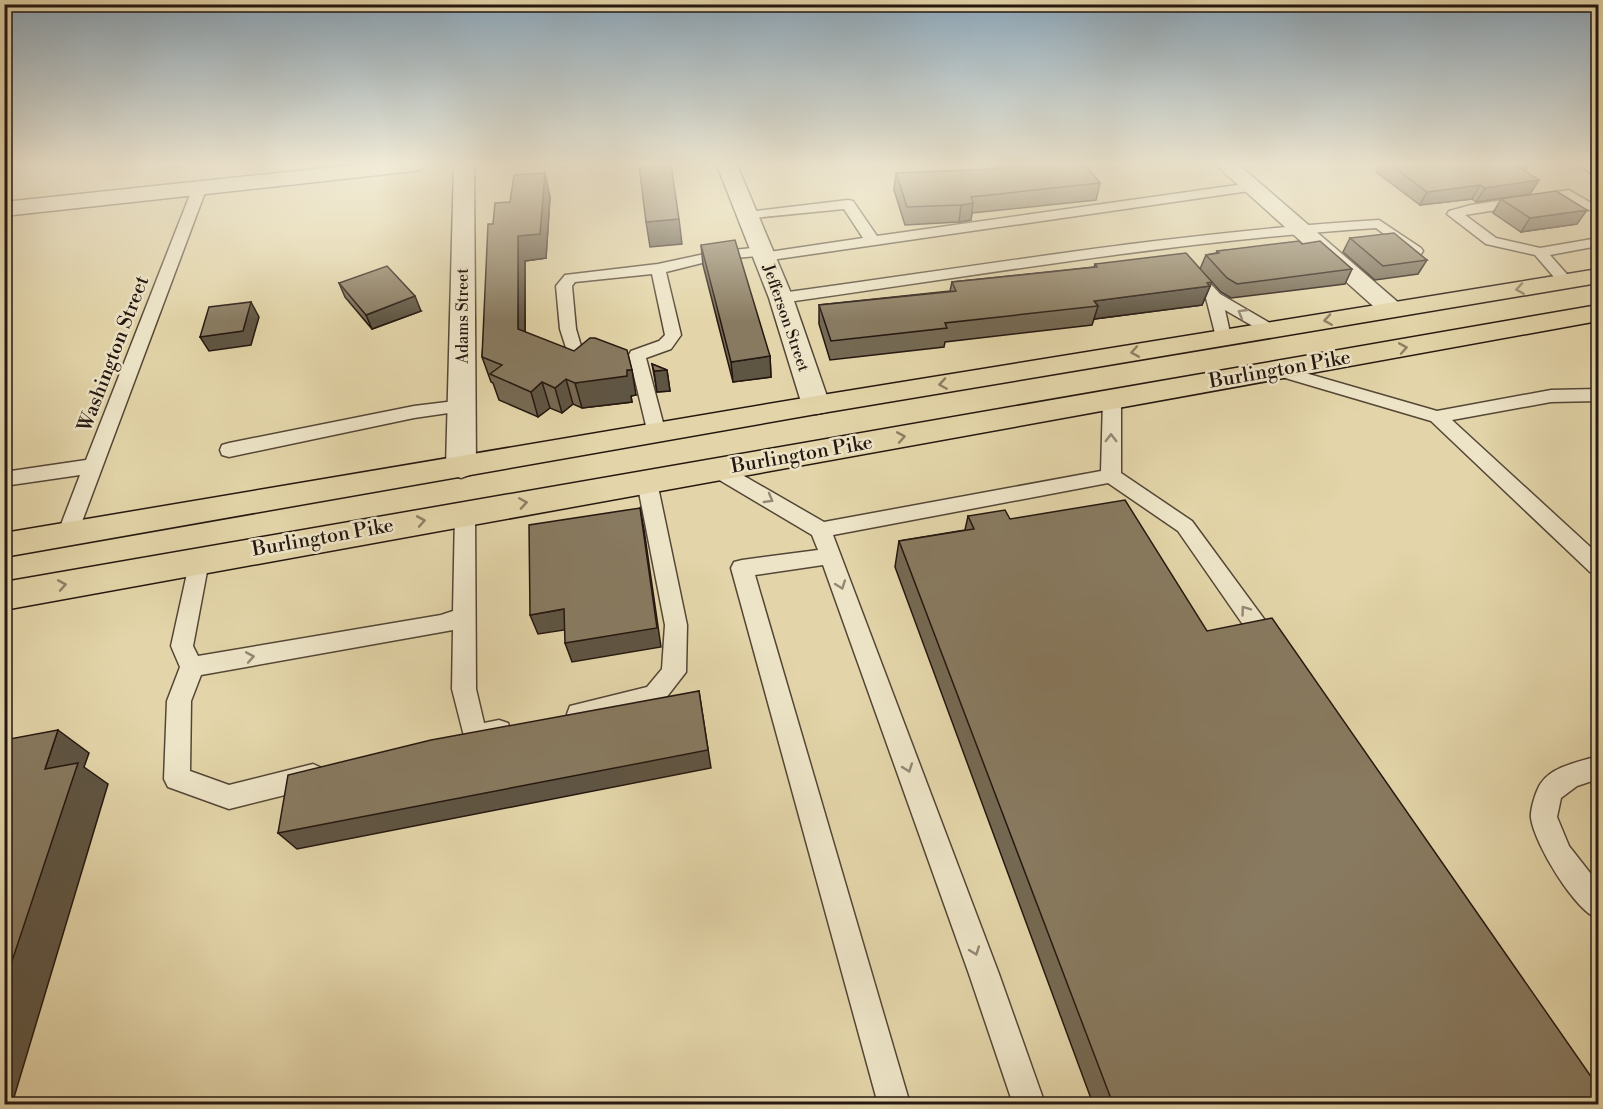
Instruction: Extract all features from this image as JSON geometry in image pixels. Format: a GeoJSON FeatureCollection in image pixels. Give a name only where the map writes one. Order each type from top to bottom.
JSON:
{"type":"FeatureCollection","features":[{"type":"Feature","properties":{"kind":"highway","name":"Burlington Pike"},"geometry":{"type":"LineString","coordinates":[[4,545],[816,405],[1599,276]]}},
{"type":"Feature","properties":{"kind":"highway","name":"Burlington Pike"},"geometry":{"type":"LineString","coordinates":[[4,596],[1599,313]]}},
{"type":"Feature","properties":{"kind":"street","name":"Adams Street"},"geometry":{"type":"LineString","coordinates":[[461,467],[464,217]]}},
{"type":"Feature","properties":{"kind":"street","name":"Jefferson Street"},"geometry":{"type":"LineString","coordinates":[[748,217],[780,298],[816,405]]}},
{"type":"Feature","properties":{"kind":"street"},"geometry":{"type":"LineString","coordinates":[[1286,217],[1391,309]]}},
{"type":"Feature","properties":{"kind":"lane","name":"Washington Street"},"geometry":{"type":"LineString","coordinates":[[67,535],[189,217]]}},
{"type":"Feature","properties":{"kind":"lane"},"geometry":{"type":"LineString","coordinates":[[856,217],[873,242]]}},
{"type":"Feature","properties":{"kind":"lane"},"geometry":{"type":"LineString","coordinates":[[658,269],[673,335],[665,345],[637,356],[596,356],[574,350],[567,329],[564,286],[570,278],[658,269],[714,256],[763,254],[873,242],[1047,217]]}},
{"type":"Feature","properties":{"kind":"lane"},"geometry":{"type":"LineString","coordinates":[[1458,217],[1491,241],[1540,252],[1599,242]]}},
{"type":"Feature","properties":{"kind":"lane"},"geometry":{"type":"LineString","coordinates":[[780,298],[1166,244],[1301,229],[1379,224],[1416,251]]}},
{"type":"Feature","properties":{"kind":"lane"},"geometry":{"type":"LineString","coordinates":[[1166,244],[1214,297],[1269,329]]}},
{"type":"Feature","properties":{"kind":"lane"},"geometry":{"type":"LineString","coordinates":[[1540,252],[1565,281]]}},
{"type":"Feature","properties":{"kind":"lane"},"geometry":{"type":"LineString","coordinates":[[1214,297],[1223,337]]}},
{"type":"Feature","properties":{"kind":"lane"},"geometry":{"type":"LineString","coordinates":[[637,356],[657,434]]}},
{"type":"Feature","properties":{"kind":"lane"},"geometry":{"type":"LineString","coordinates":[[1281,371],[1437,417],[1599,566]]}},
{"type":"Feature","properties":{"kind":"lane"},"geometry":{"type":"LineString","coordinates":[[1437,417],[1551,396],[1599,395]]}},
{"type":"Feature","properties":{"kind":"lane"},"geometry":{"type":"LineString","coordinates":[[1111,476],[1112,400]]}},
{"type":"Feature","properties":{"kind":"lane"},"geometry":{"type":"LineString","coordinates":[[229,450],[414,412],[463,406]]}},
{"type":"Feature","properties":{"kind":"lane"},"geometry":{"type":"LineString","coordinates":[[4,479],[93,466]]}},
{"type":"Feature","properties":{"kind":"lane"},"geometry":{"type":"LineString","coordinates":[[718,470],[821,530],[984,974],[1029,1104]]}},
{"type":"Feature","properties":{"kind":"lane"},"geometry":{"type":"LineString","coordinates":[[821,530],[1111,476],[1185,526],[1283,663]]}},
{"type":"Feature","properties":{"kind":"lane"},"geometry":{"type":"LineString","coordinates":[[561,718],[654,696],[674,672],[676,625],[647,482]]}},
{"type":"Feature","properties":{"kind":"lane"},"geometry":{"type":"LineString","coordinates":[[465,513],[464,739],[517,728]]}},
{"type":"Feature","properties":{"kind":"lane"},"geometry":{"type":"LineString","coordinates":[[831,556],[742,568],[894,1104]]}},
{"type":"Feature","properties":{"kind":"lane"},"geometry":{"type":"LineString","coordinates":[[198,561],[182,646],[192,666],[179,701],[177,779],[230,797],[341,769]]}},
{"type":"Feature","properties":{"kind":"lane"},"geometry":{"type":"LineString","coordinates":[[192,666],[441,624],[465,617]]}},
{"type":"Feature","properties":{"kind":"lane"},"geometry":{"type":"LineString","coordinates":[[1596,772],[1570,776],[1550,791],[1544,818],[1559,855],[1599,906]]}},
{"type":"Feature","properties":{"kind":"building"},"geometry":{"type":"Polygon","coordinates":[[[494,217],[541,217],[540,234],[518,236],[518,329],[574,351],[590,338],[627,350],[632,370],[627,370],[627,376],[575,383],[566,379],[555,388],[542,382],[531,392],[490,374],[502,365],[482,357],[488,224],[493,224],[494,217]]]}},
{"type":"Feature","properties":{"kind":"building"},"geometry":{"type":"Polygon","coordinates":[[[645,217],[679,217],[679,219],[646,222],[645,217]]]}},
{"type":"Feature","properties":{"kind":"building"},"geometry":{"type":"Polygon","coordinates":[[[1394,233],[1427,260],[1383,266],[1350,238],[1394,233]]]}},
{"type":"Feature","properties":{"kind":"building"},"geometry":{"type":"Polygon","coordinates":[[[735,240],[770,356],[731,362],[701,245],[735,240]]]}},
{"type":"Feature","properties":{"kind":"building"},"geometry":{"type":"Polygon","coordinates":[[[1299,241],[1302,244],[1320,241],[1352,269],[1237,284],[1227,278],[1206,255],[1219,253],[1217,251],[1299,241]]]}},
{"type":"Feature","properties":{"kind":"building"},"geometry":{"type":"Polygon","coordinates":[[[1186,253],[1212,282],[1207,283],[1210,286],[1094,301],[1098,306],[945,323],[947,328],[831,341],[819,305],[956,291],[952,282],[1097,267],[1095,264],[1186,253]]]}},
{"type":"Feature","properties":{"kind":"building"},"geometry":{"type":"Polygon","coordinates":[[[387,266],[415,296],[366,315],[339,283],[387,266]]]}},
{"type":"Feature","properties":{"kind":"building"},"geometry":{"type":"Polygon","coordinates":[[[251,302],[243,331],[200,337],[209,307],[251,302]]]}},
{"type":"Feature","properties":{"kind":"building"},"geometry":{"type":"Polygon","coordinates":[[[652,364],[667,370],[654,371],[652,364]]]}},
{"type":"Feature","properties":{"kind":"building"},"geometry":{"type":"Polygon","coordinates":[[[1125,500],[1207,631],[1272,618],[1599,1088],[1599,1104],[1113,1104],[899,541],[974,529],[968,516],[1005,510],[1010,519],[1125,500]]]}},
{"type":"Feature","properties":{"kind":"building"},"geometry":{"type":"Polygon","coordinates":[[[640,508],[657,628],[565,643],[564,609],[530,615],[529,525],[640,508]]]}},
{"type":"Feature","properties":{"kind":"building"},"geometry":{"type":"Polygon","coordinates":[[[699,691],[708,750],[278,833],[288,775],[431,740],[699,691]]]}},
{"type":"Feature","properties":{"kind":"building"},"geometry":{"type":"Polygon","coordinates":[[[58,730],[45,769],[78,763],[4,985],[4,740],[58,730]]]}}]}
